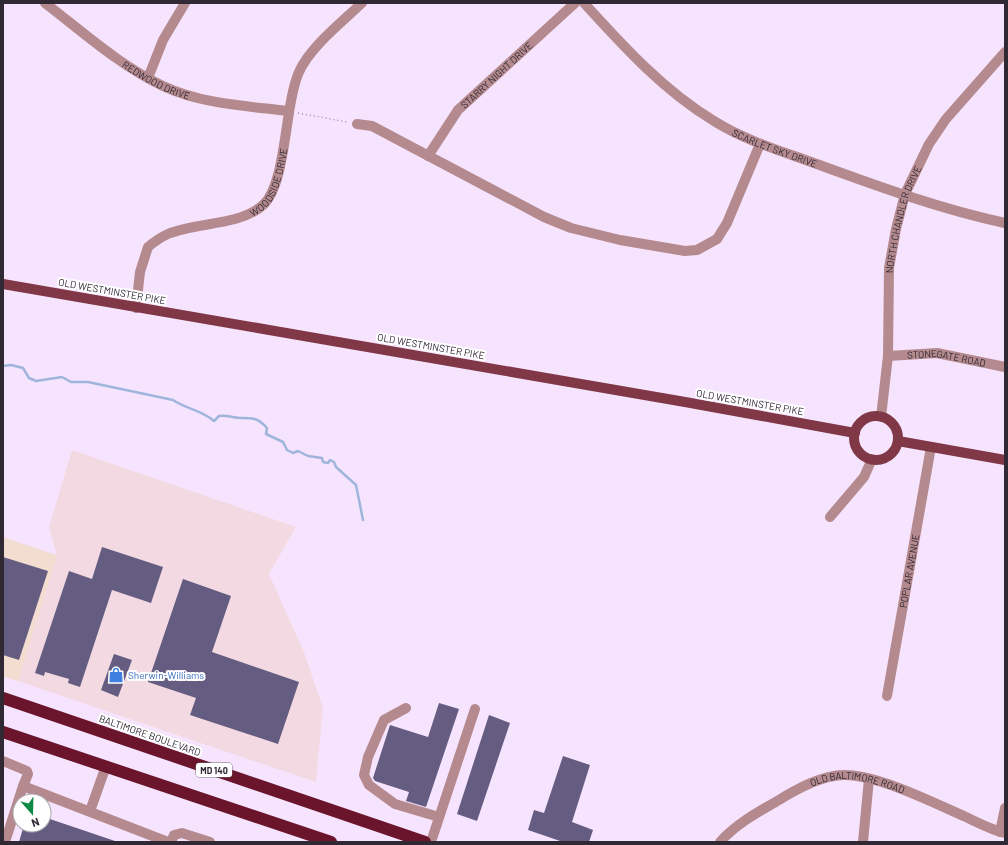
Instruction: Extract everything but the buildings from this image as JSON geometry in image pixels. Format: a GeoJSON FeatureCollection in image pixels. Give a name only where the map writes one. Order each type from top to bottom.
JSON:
{"type":"FeatureCollection","features":[{"type":"Feature","properties":{"kind":"highway","name":"BALTIMORE BOULEVARD"},"geometry":{"type":"LineString","coordinates":[[3,698],[425,842]]}},
{"type":"Feature","properties":{"kind":"highway"},"geometry":{"type":"LineString","coordinates":[[3,732],[331,842]]}},
{"type":"Feature","properties":{"kind":"main road","name":"OLD WESTMINSTER PIKE"},"geometry":{"type":"LineString","coordinates":[[3,284],[646,395],[855,434]]}},
{"type":"Feature","properties":{"kind":"main road"},"geometry":{"type":"LineString","coordinates":[[870,417],[881,417],[887,418],[894,424],[898,432],[898,441],[894,451],[886,458],[872,459],[865,457],[858,450],[854,440],[855,434],[862,421],[870,417]]}},
{"type":"Feature","properties":{"kind":"main road"},"geometry":{"type":"LineString","coordinates":[[898,441],[1005,460]]}},
{"type":"Feature","properties":{"kind":"street","name":"REDWOOD DRIVE"},"geometry":{"type":"LineString","coordinates":[[45,3],[121,62],[164,86],[184,94],[211,100],[288,111]]}},
{"type":"Feature","properties":{"kind":"street"},"geometry":{"type":"LineString","coordinates":[[148,78],[163,40],[185,3]]}},
{"type":"Feature","properties":{"kind":"street","name":"WOODSIDE DRIVE"},"geometry":{"type":"LineString","coordinates":[[136,308],[140,272],[148,247],[168,234],[249,214],[263,205],[268,198],[278,174],[282,158],[288,111],[294,85],[300,70],[308,57],[362,3]]}},
{"type":"Feature","properties":{"kind":"street","name":"STARRY NIGHT DRIVE"},"geometry":{"type":"LineString","coordinates":[[428,156],[458,110],[575,3]]}},
{"type":"Feature","properties":{"kind":"street","name":"SCARLET SKY DRIVE"},"geometry":{"type":"LineString","coordinates":[[584,3],[611,32],[674,93],[714,122],[760,144],[905,194],[974,216],[1005,223]]}},
{"type":"Feature","properties":{"kind":"street","name":"NORTH CHANDLER DRIVE"},"geometry":{"type":"LineString","coordinates":[[881,417],[888,356],[890,268],[896,229],[905,194],[929,144],[946,119],[1005,52]]}},
{"type":"Feature","properties":{"kind":"street"},"geometry":{"type":"LineString","coordinates":[[357,124],[372,126],[544,217],[571,228],[620,240],[685,251],[697,250],[718,239],[727,223],[760,144]]}},
{"type":"Feature","properties":{"kind":"street","name":"STONEGATE ROAD"},"geometry":{"type":"LineString","coordinates":[[888,356],[937,353],[1005,367]]}},
{"type":"Feature","properties":{"kind":"street","name":"POPLAR AVENUE"},"geometry":{"type":"LineString","coordinates":[[887,696],[931,447]]}},
{"type":"Feature","properties":{"kind":"street"},"geometry":{"type":"LineString","coordinates":[[830,517],[864,477],[872,459]]}},
{"type":"Feature","properties":{"kind":"street"},"geometry":{"type":"LineString","coordinates":[[406,708],[384,720],[368,758],[364,775],[369,785],[395,804],[439,817]]}},
{"type":"Feature","properties":{"kind":"street"},"geometry":{"type":"LineString","coordinates":[[431,842],[475,709]]}},
{"type":"Feature","properties":{"kind":"street"},"geometry":{"type":"LineString","coordinates":[[3,760],[27,770],[28,774],[5,842]]}},
{"type":"Feature","properties":{"kind":"street"},"geometry":{"type":"LineString","coordinates":[[90,810],[106,766]]}},
{"type":"Feature","properties":{"kind":"street","name":"OLD BALTIMORE ROAD"},"geometry":{"type":"LineString","coordinates":[[720,842],[727,834],[749,818],[796,789],[834,776],[854,776],[869,779],[904,791],[1003,833]]}},
{"type":"Feature","properties":{"kind":"street"},"geometry":{"type":"LineString","coordinates":[[863,842],[869,779]]}},
{"type":"Feature","properties":{"kind":"street"},"geometry":{"type":"LineString","coordinates":[[23,786],[90,810],[168,842]]}},
{"type":"Feature","properties":{"kind":"street"},"geometry":{"type":"LineString","coordinates":[[1003,833],[1005,808]]}},
{"type":"Feature","properties":{"kind":"street"},"geometry":{"type":"LineString","coordinates":[[171,842],[174,836],[182,833],[210,842]]}},
{"type":"Feature","properties":{"kind":"path"},"geometry":{"type":"LineString","coordinates":[[288,111],[357,124]]}},
{"type":"Feature","properties":{"kind":"shaded area"},"geometry":{"type":"Polygon","coordinates":[[[72,450],[296,527],[269,574],[304,652],[323,708],[316,782],[3,676],[3,537],[57,555],[49,527],[72,450]]]}},
{"type":"Feature","properties":{"kind":"shaded area"},"geometry":{"type":"Polygon","coordinates":[[[3,537],[57,556],[18,681],[3,676],[3,537]]]}},
{"type":"Feature","properties":{"kind":"waterway"},"geometry":{"type":"LineString","coordinates":[[3,366],[11,365],[23,368],[29,378],[36,381],[62,377],[71,382],[88,382],[173,400],[183,406],[204,414],[214,421],[219,416],[256,419],[267,428],[266,434],[283,442],[287,450],[293,453],[298,451],[308,456],[322,458],[323,462],[328,463],[330,460],[334,462],[336,467],[356,485],[363,520]]}},
{"type":"Feature","properties":{"kind":"place","name":"Sherwin-Williams"},"geometry":{"type":"Point","coordinates":[116,675]}}]}
